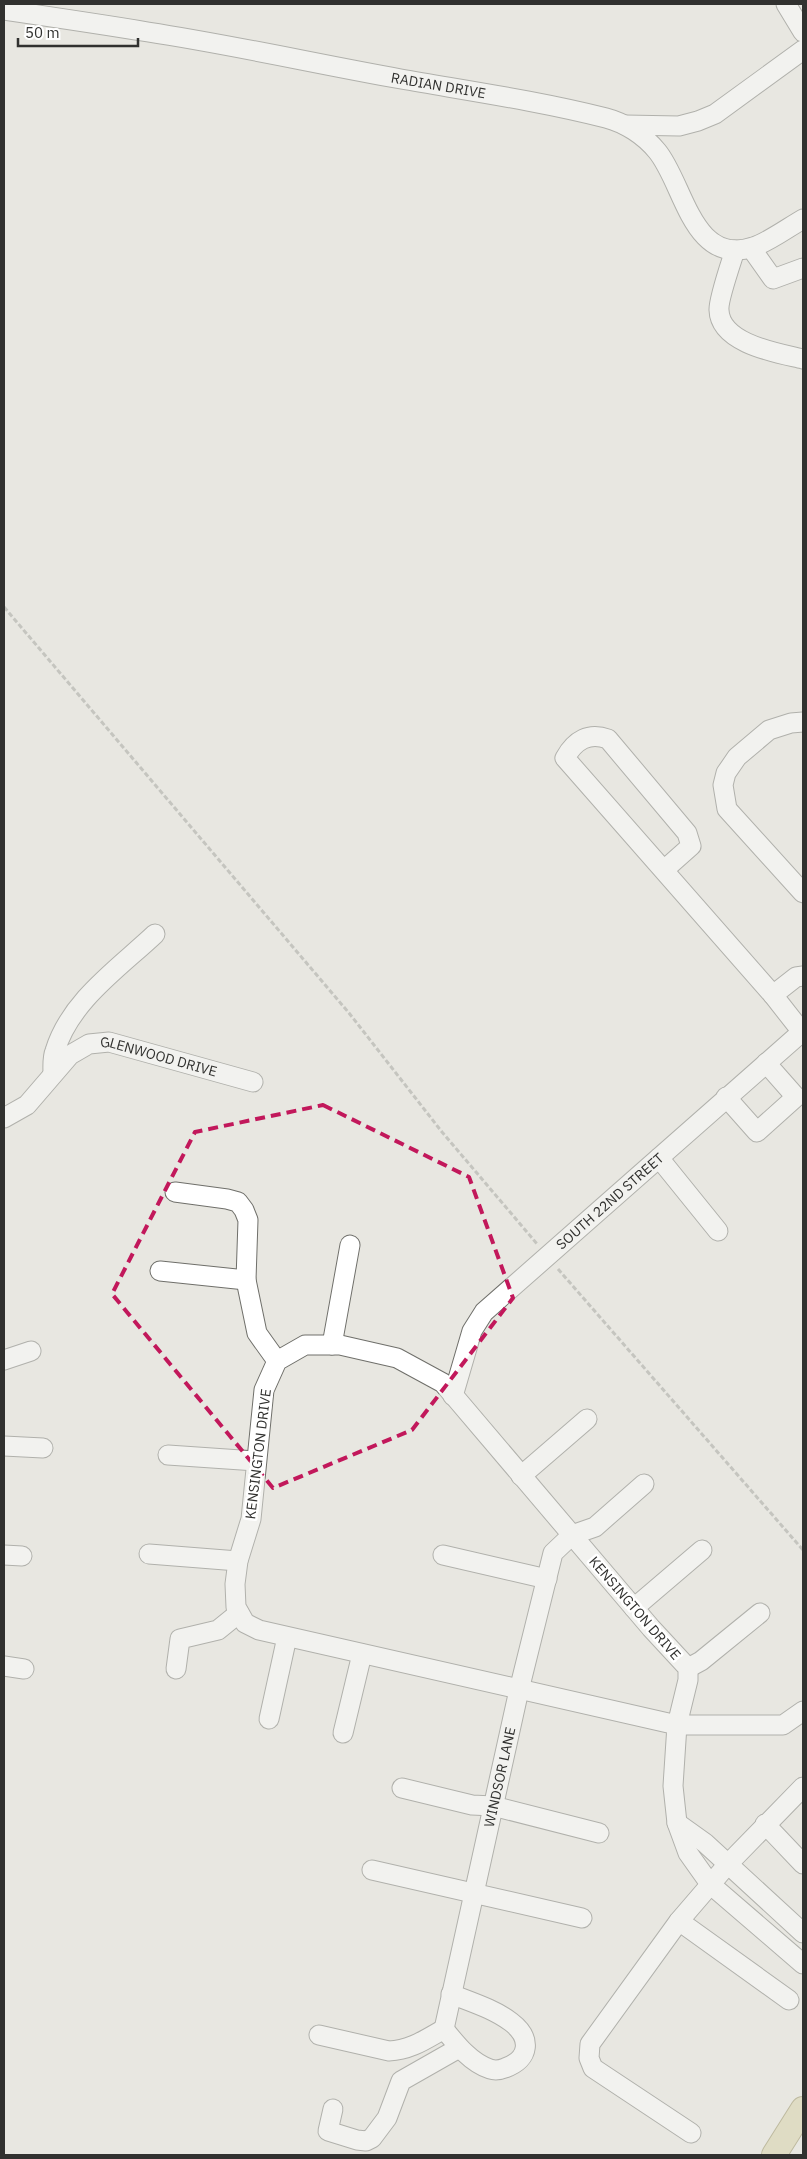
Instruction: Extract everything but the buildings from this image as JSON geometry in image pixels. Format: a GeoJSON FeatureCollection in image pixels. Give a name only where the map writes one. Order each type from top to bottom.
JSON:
{"type":"FeatureCollection","features":[{"type":"Feature","properties":{"kind":"main road"},"geometry":{"type":"LineString","coordinates":[[774,2155],[803,2110]]}},
{"type":"Feature","properties":{"kind":"street"},"geometry":{"type":"LineString","coordinates":[[786,4],[803,32]]}},
{"type":"Feature","properties":{"kind":"street","name":"RADIAN DRIVE"},"geometry":{"type":"LineString","coordinates":[[4,10],[149,32],[400,79],[482,92],[594,115],[625,125],[644,138],[658,152],[671,173],[691,218],[705,236],[717,246],[743,249]]}},
{"type":"Feature","properties":{"kind":"street"},"geometry":{"type":"LineString","coordinates":[[625,125],[679,126],[715,114],[803,50]]}},
{"type":"Feature","properties":{"kind":"street"},"geometry":{"type":"LineString","coordinates":[[803,219],[743,249],[719,310],[724,325],[738,339],[760,348],[803,359]]}},
{"type":"Feature","properties":{"kind":"street"},"geometry":{"type":"LineString","coordinates":[[743,249],[773,279],[803,268]]}},
{"type":"Feature","properties":{"kind":"street"},"geometry":{"type":"LineString","coordinates":[[803,722],[791,723],[769,730],[737,757],[726,773],[723,785],[727,810],[803,893]]}},
{"type":"Feature","properties":{"kind":"street"},"geometry":{"type":"LineString","coordinates":[[664,870],[691,846],[687,833],[608,739],[597,735],[587,737],[569,750],[565,758],[773,995],[803,1032]]}},
{"type":"Feature","properties":{"kind":"street"},"geometry":{"type":"LineString","coordinates":[[53,1074],[54,1053],[67,1023],[79,1005],[155,934]]}},
{"type":"Feature","properties":{"kind":"street"},"geometry":{"type":"LineString","coordinates":[[773,995],[796,977],[803,976]]}},
{"type":"Feature","properties":{"kind":"street","name":"SOUTH 22ND STREET"},"geometry":{"type":"LineString","coordinates":[[453,1396],[472,1331],[484,1312],[726,1097],[803,1032]]}},
{"type":"Feature","properties":{"kind":"street","name":"GLENWOOD DRIVE"},"geometry":{"type":"LineString","coordinates":[[4,1118],[26,1105],[70,1055],[89,1044],[109,1042],[253,1082]]}},
{"type":"Feature","properties":{"kind":"street"},"geometry":{"type":"LineString","coordinates":[[726,1097],[757,1132],[796,1097],[766,1063]]}},
{"type":"Feature","properties":{"kind":"street"},"geometry":{"type":"LineString","coordinates":[[659,1158],[718,1231]]}},
{"type":"Feature","properties":{"kind":"street"},"geometry":{"type":"LineString","coordinates":[[175,1192],[228,1199],[238,1202],[244,1210],[248,1220],[246,1280],[257,1333],[277,1361]]}},
{"type":"Feature","properties":{"kind":"street"},"geometry":{"type":"LineString","coordinates":[[332,1345],[350,1245]]}},
{"type":"Feature","properties":{"kind":"street"},"geometry":{"type":"LineString","coordinates":[[160,1271],[246,1280]]}},
{"type":"Feature","properties":{"kind":"street","name":"KENSINGTON DRIVE"},"geometry":{"type":"LineString","coordinates":[[239,1613],[236,1607],[238,1562],[251,1519],[264,1390],[277,1361],[305,1345],[332,1345],[397,1358],[443,1384],[634,1608],[688,1668],[688,1680],[676,1725],[673,1786],[677,1823],[688,1853],[710,1884],[803,1964]]}},
{"type":"Feature","properties":{"kind":"street"},"geometry":{"type":"LineString","coordinates":[[4,1360],[31,1351]]}},
{"type":"Feature","properties":{"kind":"street"},"geometry":{"type":"LineString","coordinates":[[522,1476],[587,1419]]}},
{"type":"Feature","properties":{"kind":"street"},"geometry":{"type":"LineString","coordinates":[[4,1446],[43,1448]]}},
{"type":"Feature","properties":{"kind":"street"},"geometry":{"type":"LineString","coordinates":[[168,1455],[256,1461]]}},
{"type":"Feature","properties":{"kind":"street"},"geometry":{"type":"LineString","coordinates":[[572,1535],[595,1527],[644,1484]]}},
{"type":"Feature","properties":{"kind":"street","name":"WINDSOR LANE"},"geometry":{"type":"LineString","coordinates":[[444,2029],[519,1690],[547,1579],[554,1553],[572,1535]]}},
{"type":"Feature","properties":{"kind":"street"},"geometry":{"type":"LineString","coordinates":[[634,1608],[702,1550]]}},
{"type":"Feature","properties":{"kind":"street"},"geometry":{"type":"LineString","coordinates":[[149,1554],[238,1562]]}},
{"type":"Feature","properties":{"kind":"street"},"geometry":{"type":"LineString","coordinates":[[442,1555],[547,1579]]}},
{"type":"Feature","properties":{"kind":"street"},"geometry":{"type":"LineString","coordinates":[[176,1668],[180,1639],[218,1630],[239,1613],[245,1623],[259,1630],[676,1725],[783,1725],[803,1711]]}},
{"type":"Feature","properties":{"kind":"street"},"geometry":{"type":"LineString","coordinates":[[688,1668],[701,1661],[760,1613]]}},
{"type":"Feature","properties":{"kind":"street"},"geometry":{"type":"LineString","coordinates":[[269,1719],[287,1637]]}},
{"type":"Feature","properties":{"kind":"street"},"geometry":{"type":"LineString","coordinates":[[343,1734],[362,1654]]}},
{"type":"Feature","properties":{"kind":"street"},"geometry":{"type":"LineString","coordinates":[[4,1666],[24,1669]]}},
{"type":"Feature","properties":{"kind":"street"},"geometry":{"type":"LineString","coordinates":[[691,2133],[593,2068],[589,2058],[590,2044],[679,1921],[765,1824],[803,1787]]}},
{"type":"Feature","properties":{"kind":"street"},"geometry":{"type":"LineString","coordinates":[[402,1788],[472,1805],[493,1806],[600,1833]]}},
{"type":"Feature","properties":{"kind":"street"},"geometry":{"type":"LineString","coordinates":[[677,1823],[705,1843],[803,1933]]}},
{"type":"Feature","properties":{"kind":"street"},"geometry":{"type":"LineString","coordinates":[[765,1824],[803,1864]]}},
{"type":"Feature","properties":{"kind":"street"},"geometry":{"type":"LineString","coordinates":[[372,1870],[582,1918]]}},
{"type":"Feature","properties":{"kind":"street"},"geometry":{"type":"LineString","coordinates":[[679,1921],[789,2000]]}},
{"type":"Feature","properties":{"kind":"street"},"geometry":{"type":"LineString","coordinates":[[319,2035],[389,2051],[410,2048],[444,2029],[459,2048],[483,2065],[498,2071],[517,2063],[524,2053],[525,2043],[522,2034],[506,2018],[451,1994]]}},
{"type":"Feature","properties":{"kind":"street"},"geometry":{"type":"LineString","coordinates":[[333,2109],[328,2131],[353,2140],[366,2141],[372,2138],[386,2118],[401,2081],[459,2048]]}},
{"type":"Feature","properties":{"kind":"path"},"geometry":{"type":"LineString","coordinates":[[4,607],[349,1013],[442,1132],[803,1550]]}},
{"type":"Feature","properties":{"kind":"highlighted area"},"geometry":{"type":"Polygon","coordinates":[[[323,1105],[469,1177],[513,1298],[412,1430],[273,1488],[112,1294],[195,1132],[323,1105]]]}}]}
